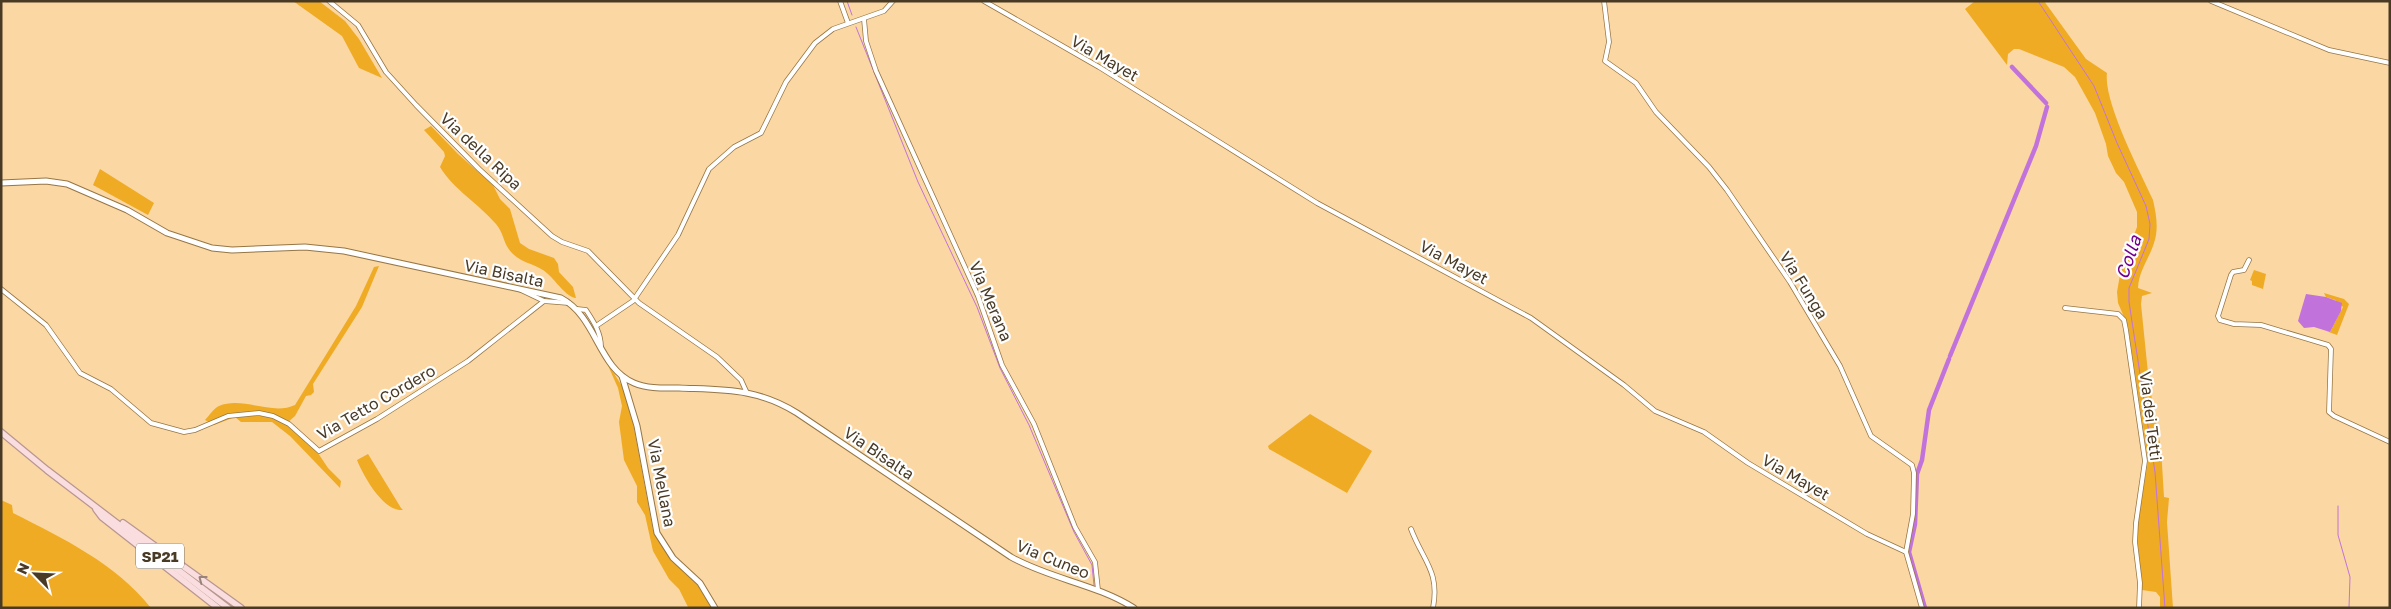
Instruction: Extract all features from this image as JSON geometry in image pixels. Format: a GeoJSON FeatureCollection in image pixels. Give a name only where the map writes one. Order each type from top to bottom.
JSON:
{"type":"FeatureCollection","features":[{"type":"Feature","properties":{"kind":"main road","name":"SP21"},"geometry":{"type":"LineString","coordinates":[[1,432],[228,608]]}},
{"type":"Feature","properties":{"kind":"main road"},"geometry":{"type":"LineString","coordinates":[[92,504],[102,517],[218,608]]}},
{"type":"Feature","properties":{"kind":"main road"},"geometry":{"type":"LineString","coordinates":[[92,504],[107,511],[241,608]]}},
{"type":"Feature","properties":{"kind":"street","name":"Via della Ripa"},"geometry":{"type":"LineString","coordinates":[[329,1],[352,19],[386,72],[478,169],[557,239],[588,251],[634,298],[718,357],[741,380],[746,391]]}},
{"type":"Feature","properties":{"kind":"street"},"geometry":{"type":"LineString","coordinates":[[840,1],[848,23]]}},
{"type":"Feature","properties":{"kind":"street"},"geometry":{"type":"LineString","coordinates":[[596,326],[634,298],[678,235],[709,169],[734,147],[761,133],[786,82],[807,52],[826,34],[848,23],[884,11],[893,1]]}},
{"type":"Feature","properties":{"kind":"street","name":"Via Mayet"},"geometry":{"type":"LineString","coordinates":[[984,1],[1099,67],[1317,203],[1531,318],[1624,385],[1655,411],[1704,432],[1748,463],[1867,534],[1906,552]]}},
{"type":"Feature","properties":{"kind":"street","name":"Via Funga"},"geometry":{"type":"LineString","coordinates":[[1604,1],[1609,42],[1605,61],[1636,83],[1656,112],[1709,167],[1727,190],[1790,282],[1840,366],[1871,436],[1912,465],[1914,473],[1913,514],[1906,552],[1922,608]]}},
{"type":"Feature","properties":{"kind":"street"},"geometry":{"type":"LineString","coordinates":[[2211,1],[2329,50],[2390,63]]}},
{"type":"Feature","properties":{"kind":"street","name":"Via Merana"},"geometry":{"type":"LineString","coordinates":[[864,18],[866,41],[876,71],[978,296],[1002,364],[1031,418],[1075,527],[1094,562],[1098,590]]}},
{"type":"Feature","properties":{"kind":"street","name":"Via Bisalta"},"geometry":{"type":"LineString","coordinates":[[1,183],[46,181],[67,184],[127,210],[167,233],[212,248],[232,250],[283,247],[328,249],[553,296],[570,303],[577,309],[610,363],[622,376],[635,383],[651,387],[746,391],[782,404],[941,510]]}},
{"type":"Feature","properties":{"kind":"street"},"geometry":{"type":"LineString","coordinates":[[2249,260],[2244,270],[2233,272],[2218,316],[2220,320],[2234,324],[2261,325],[2328,345],[2331,349],[2329,412],[2390,442]]}},
{"type":"Feature","properties":{"kind":"street","name":"Via Tetto Cordero"},"geometry":{"type":"LineString","coordinates":[[1,289],[46,325],[80,373],[111,389],[151,423],[184,432],[195,430],[228,416],[259,413],[273,416],[289,424],[319,451],[377,419],[468,361],[544,301]]}},
{"type":"Feature","properties":{"kind":"street"},"geometry":{"type":"LineString","coordinates":[[520,290],[544,301],[570,303]]}},
{"type":"Feature","properties":{"kind":"street","name":"Via dei Tetti"},"geometry":{"type":"LineString","coordinates":[[2065,308],[2118,314],[2124,320],[2146,461],[2135,533],[2140,583],[2138,608]]}},
{"type":"Feature","properties":{"kind":"street"},"geometry":{"type":"LineString","coordinates":[[577,309],[586,310],[596,326],[601,347]]}},
{"type":"Feature","properties":{"kind":"street","name":"Via Mellana"},"geometry":{"type":"LineString","coordinates":[[622,376],[638,426],[658,533],[673,558],[700,583],[715,608]]}},
{"type":"Feature","properties":{"kind":"street","name":"Via Cuneo"},"geometry":{"type":"LineString","coordinates":[[941,510],[1021,562],[1098,590],[1134,608]]}},
{"type":"Feature","properties":{"kind":"street"},"geometry":{"type":"LineString","coordinates":[[1411,529],[1436,583],[1433,608]]}},
{"type":"Feature","properties":{"kind":"shaded area"},"geometry":{"type":"Polygon","coordinates":[[[293,1],[319,1],[345,21],[359,39],[382,78],[359,68],[342,36],[293,1]]]}},
{"type":"Feature","properties":{"kind":"shaded area"},"geometry":{"type":"Polygon","coordinates":[[[1975,1],[2044,1],[2086,59],[2107,73],[2107,85],[2116,118],[2153,200],[2156,238],[2140,276],[2138,288],[2152,293],[2142,296],[2141,304],[2149,383],[2161,448],[2164,497],[2169,498],[2167,522],[2173,608],[2160,608],[2160,597],[2156,592],[2142,590],[2138,522],[2148,461],[2128,326],[2118,303],[2117,292],[2121,269],[2137,227],[2137,212],[2124,182],[2116,173],[2108,156],[2106,144],[2095,113],[2075,77],[2064,67],[2019,49],[2014,49],[2008,54],[2007,65],[1965,9],[1975,1]]]}},
{"type":"Feature","properties":{"kind":"shaded area"},"geometry":{"type":"Polygon","coordinates":[[[431,126],[458,154],[493,185],[500,199],[510,209],[520,243],[529,249],[554,258],[558,264],[559,272],[573,287],[576,298],[565,292],[540,268],[516,257],[507,246],[496,224],[452,183],[440,167],[445,156],[444,152],[424,130],[431,126]]]}},
{"type":"Feature","properties":{"kind":"shaded area"},"geometry":{"type":"Polygon","coordinates":[[[100,169],[154,203],[148,215],[93,185],[100,169]]]}},
{"type":"Feature","properties":{"kind":"shaded area"},"geometry":{"type":"Polygon","coordinates":[[[379,266],[362,307],[313,384],[314,392],[306,396],[295,416],[287,423],[318,453],[328,468],[341,481],[340,488],[290,436],[272,422],[241,422],[235,417],[214,425],[205,420],[217,407],[228,404],[248,404],[267,408],[286,408],[295,405],[356,306],[374,267],[379,266]]]}},
{"type":"Feature","properties":{"kind":"shaded area"},"geometry":{"type":"Polygon","coordinates":[[[2254,270],[2266,274],[2263,289],[2252,285],[2250,280],[2254,270]]]}},
{"type":"Feature","properties":{"kind":"shaded area"},"geometry":{"type":"Polygon","coordinates":[[[2324,293],[2344,299],[2349,304],[2337,335],[2326,331],[2330,332],[2343,307],[2335,300],[2326,297],[2324,293]]]}},
{"type":"Feature","properties":{"kind":"shaded area"},"geometry":{"type":"Polygon","coordinates":[[[2306,294],[2326,297],[2342,303],[2341,311],[2330,332],[2314,327],[2304,328],[2298,321],[2306,294]]]}},
{"type":"Feature","properties":{"kind":"shaded area"},"geometry":{"type":"Polygon","coordinates":[[[606,361],[622,386],[631,412],[653,530],[666,552],[699,584],[712,608],[688,607],[679,589],[669,579],[653,551],[645,515],[637,502],[637,486],[624,460],[619,422],[622,406],[618,388],[606,361]]]}},
{"type":"Feature","properties":{"kind":"shaded area"},"geometry":{"type":"Polygon","coordinates":[[[1310,414],[1372,451],[1347,493],[1269,449],[1268,446],[1310,414]]]}},
{"type":"Feature","properties":{"kind":"shaded area"},"geometry":{"type":"Polygon","coordinates":[[[368,454],[403,510],[388,505],[369,483],[357,460],[368,454]]]}},
{"type":"Feature","properties":{"kind":"shaded area"},"geometry":{"type":"Polygon","coordinates":[[[1,500],[12,505],[13,513],[88,553],[105,565],[137,592],[151,608],[1,608],[1,500]]]}},
{"type":"Feature","properties":{"kind":"waterway"},"geometry":{"type":"LineString","coordinates":[[847,1],[852,15]]}},
{"type":"Feature","properties":{"kind":"waterway","name":"Colla"},"geometry":{"type":"LineString","coordinates":[[2038,1],[2094,86],[2117,143],[2146,206],[2150,224],[2149,239],[2129,288],[2129,302],[2155,472],[2165,608]]}},
{"type":"Feature","properties":{"kind":"waterway"},"geometry":{"type":"LineString","coordinates":[[856,27],[918,182],[977,307],[1000,368],[1029,425],[1074,532],[1092,565],[1094,585]]}},
{"type":"Feature","properties":{"kind":"waterway"},"geometry":{"type":"LineString","coordinates":[[2012,67],[2046,103]]}},
{"type":"Feature","properties":{"kind":"waterway"},"geometry":{"type":"LineString","coordinates":[[1950,356],[2036,146],[2047,107]]}},
{"type":"Feature","properties":{"kind":"waterway"},"geometry":{"type":"LineString","coordinates":[[1925,608],[1909,552],[1915,524],[1917,474],[1922,460],[1929,410],[1949,359]]}},
{"type":"Feature","properties":{"kind":"waterway"},"geometry":{"type":"LineString","coordinates":[[2338,506],[2338,535],[2350,577],[2349,608]]}}]}
